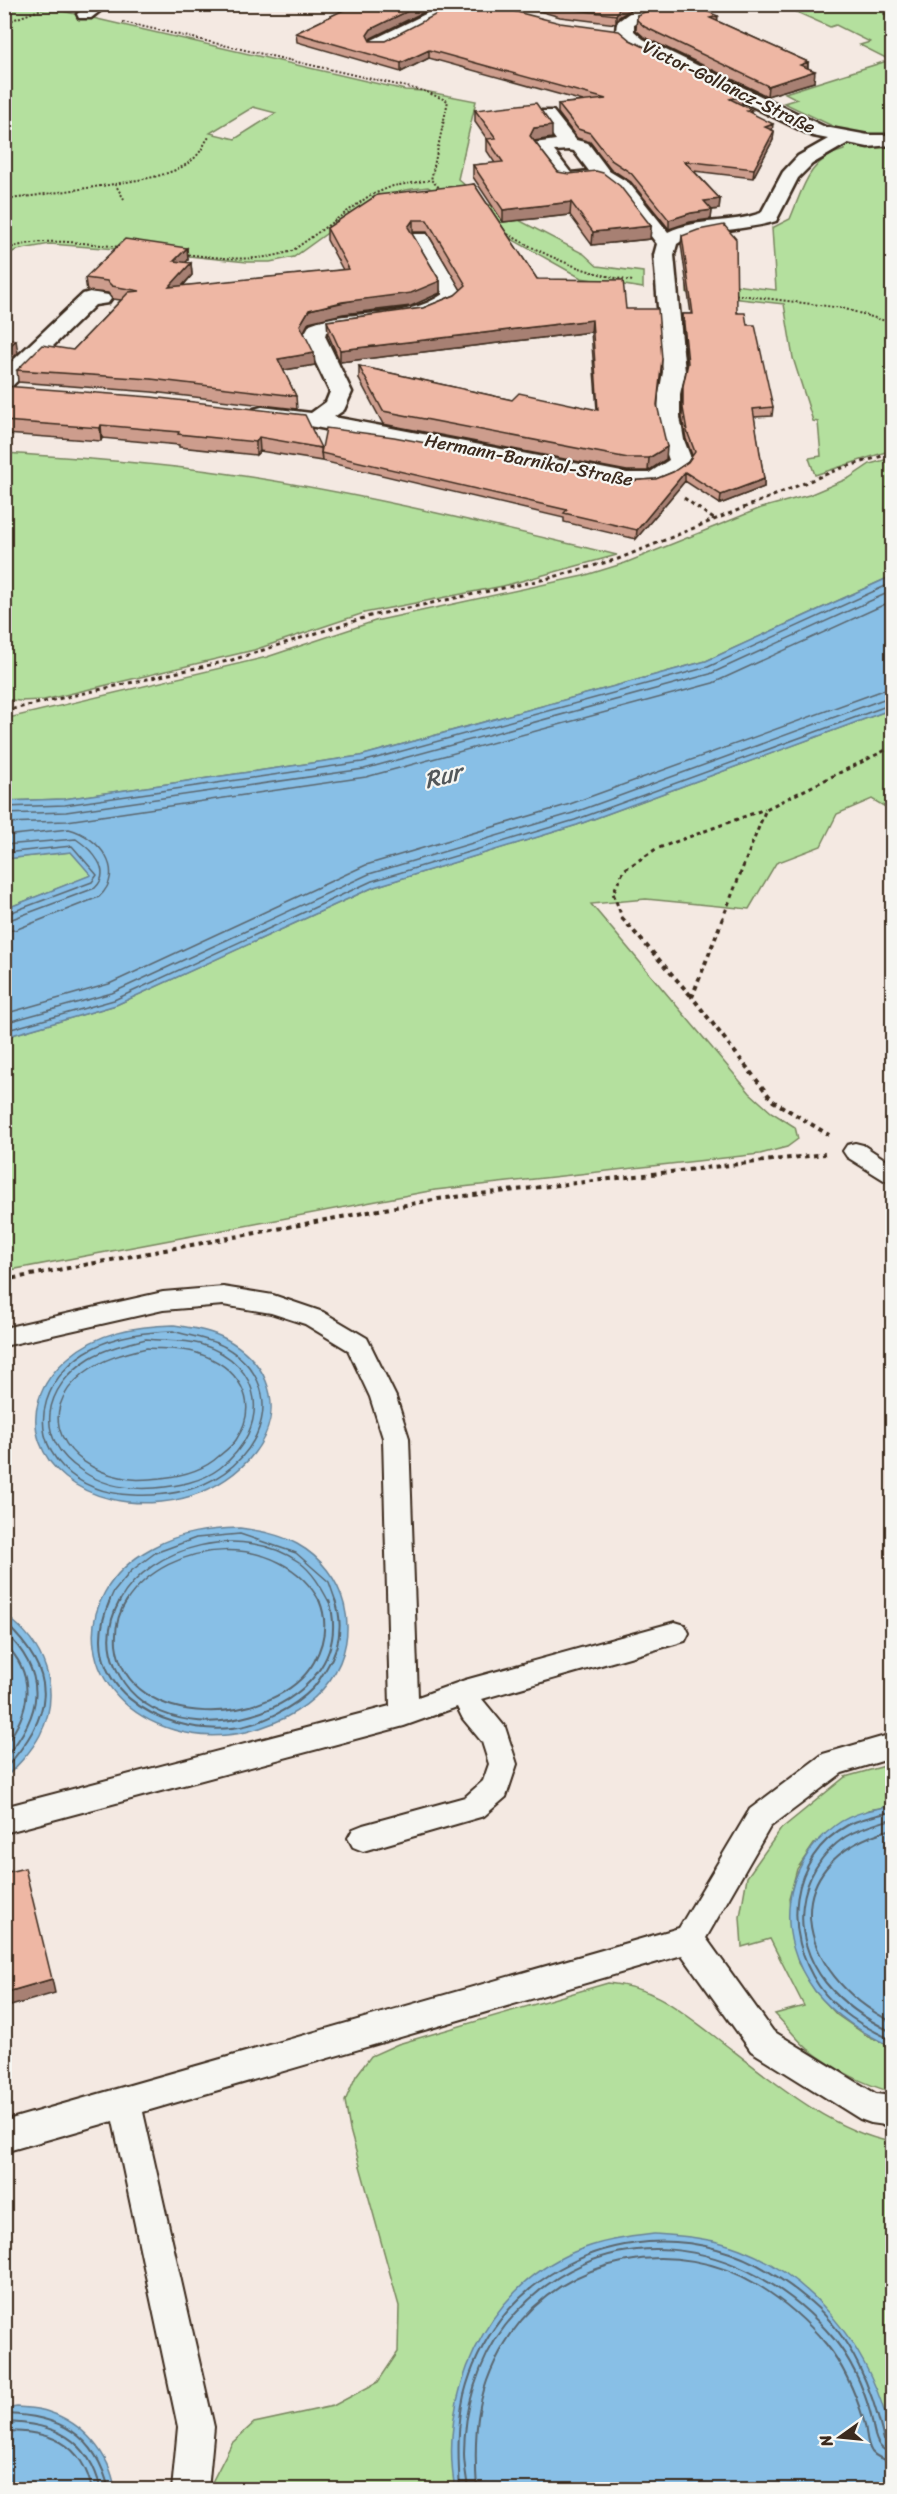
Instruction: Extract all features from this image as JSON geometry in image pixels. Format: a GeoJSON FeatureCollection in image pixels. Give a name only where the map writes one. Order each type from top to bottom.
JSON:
{"type":"FeatureCollection","features":[{"type":"Feature","properties":{"kind":"street"},"geometry":{"type":"LineString","coordinates":[[85,14],[101,4]]}},
{"type":"Feature","properties":{"kind":"street"},"geometry":{"type":"LineString","coordinates":[[378,44],[460,4]]}},
{"type":"Feature","properties":{"kind":"street","name":"Victor-Gollancz-Straße"},"geometry":{"type":"LineString","coordinates":[[670,4],[632,18],[627,22],[625,32],[637,43],[820,132],[868,141],[892,140]]}},
{"type":"Feature","properties":{"kind":"street"},"geometry":{"type":"LineString","coordinates":[[603,29],[625,32]]}},
{"type":"Feature","properties":{"kind":"street"},"geometry":{"type":"LineString","coordinates":[[547,115],[569,144]]}},
{"type":"Feature","properties":{"kind":"street"},"geometry":{"type":"LineString","coordinates":[[602,175],[566,179],[541,147],[569,144],[581,147],[602,175],[622,187],[666,243],[673,237],[685,233],[742,225],[769,217],[790,176],[805,160],[843,138]]}},
{"type":"Feature","properties":{"kind":"street"},"geometry":{"type":"LineString","coordinates":[[315,420],[336,405],[340,392],[314,336],[317,328],[330,323],[428,310],[445,304],[454,296],[420,238]]}},
{"type":"Feature","properties":{"kind":"street","name":"Hermann-Barnikol-Straße"},"geometry":{"type":"LineString","coordinates":[[245,412],[315,420],[627,480],[641,482],[656,479],[673,471],[681,461],[672,443],[668,390],[674,372],[664,255],[666,243]]}},
{"type":"Feature","properties":{"kind":"street"},"geometry":{"type":"LineString","coordinates":[[4,381],[90,297],[101,299]]}},
{"type":"Feature","properties":{"kind":"street"},"geometry":{"type":"LineString","coordinates":[[4,390],[27,392]]}},
{"type":"Feature","properties":{"kind":"lane"},"geometry":{"type":"LineString","coordinates":[[855,1151],[892,1174]]}},
{"type":"Feature","properties":{"kind":"lane"},"geometry":{"type":"LineString","coordinates":[[4,1337],[163,1300],[223,1296],[273,1304],[314,1318],[358,1344],[383,1396],[396,1438],[404,1714]]}},
{"type":"Feature","properties":{"kind":"lane"},"geometry":{"type":"LineString","coordinates":[[4,1820],[404,1714],[465,1692],[675,1633]]}},
{"type":"Feature","properties":{"kind":"lane"},"geometry":{"type":"LineString","coordinates":[[363,1838],[474,1807],[496,1788],[502,1764],[495,1736],[473,1711],[465,1692]]}},
{"type":"Feature","properties":{"kind":"lane"},"geometry":{"type":"LineString","coordinates":[[4,2137],[689,1940],[760,1818],[833,1763],[892,1746]]}},
{"type":"Feature","properties":{"kind":"lane"},"geometry":{"type":"LineString","coordinates":[[689,1940],[762,2041],[872,2108],[892,2111]]}},
{"type":"Feature","properties":{"kind":"lane"},"geometry":{"type":"LineString","coordinates":[[125,2102],[196,2427],[190,2490]]}},
{"type":"Feature","properties":{"kind":"path"},"geometry":{"type":"LineString","coordinates":[[877,4],[892,7]]}},
{"type":"Feature","properties":{"kind":"path"},"geometry":{"type":"LineString","coordinates":[[877,4],[892,23]]}},
{"type":"Feature","properties":{"kind":"path"},"geometry":{"type":"LineString","coordinates":[[4,23],[48,7],[424,91],[448,101],[431,180]]}},
{"type":"Feature","properties":{"kind":"path"},"geometry":{"type":"LineString","coordinates":[[4,200],[115,184],[151,176],[186,164],[199,153],[209,137]]}},
{"type":"Feature","properties":{"kind":"path"},"geometry":{"type":"LineString","coordinates":[[431,180],[442,191]]}},
{"type":"Feature","properties":{"kind":"path"},"geometry":{"type":"LineString","coordinates":[[176,253],[244,258],[282,255],[298,247],[361,201],[382,190],[407,183],[431,180]]}},
{"type":"Feature","properties":{"kind":"path"},"geometry":{"type":"LineString","coordinates":[[115,184],[124,199]]}},
{"type":"Feature","properties":{"kind":"path"},"geometry":{"type":"LineString","coordinates":[[504,232],[571,268],[605,277],[842,308],[892,323]]}},
{"type":"Feature","properties":{"kind":"path"},"geometry":{"type":"LineString","coordinates":[[4,250],[33,243],[60,242],[129,248]]}},
{"type":"Feature","properties":{"kind":"path"},"geometry":{"type":"LineString","coordinates":[[4,711],[72,698],[232,660],[370,616],[582,570],[629,554],[839,469],[892,453]]}},
{"type":"Feature","properties":{"kind":"path"},"geometry":{"type":"LineString","coordinates":[[855,1151],[773,1101],[692,997],[621,917],[614,893],[624,870],[656,849],[766,809],[892,747]]}},
{"type":"Feature","properties":{"kind":"path"},"geometry":{"type":"LineString","coordinates":[[692,997],[766,809]]}},
{"type":"Feature","properties":{"kind":"path"},"geometry":{"type":"LineString","coordinates":[[4,1280],[438,1198],[855,1151]]}},
{"type":"Feature","properties":{"kind":"green space"},"geometry":{"type":"Polygon","coordinates":[[[32,4],[405,90],[424,91],[476,101],[458,179],[484,202],[584,254],[597,266],[643,272],[643,288],[581,278],[492,228],[428,187],[405,190],[369,203],[294,257],[270,262],[247,262],[50,244],[17,250],[5,255],[5,5],[32,4]],[[253,107],[210,133],[235,139],[276,113],[253,107]]]}},
{"type":"Feature","properties":{"kind":"green space"},"geometry":{"type":"Polygon","coordinates":[[[804,5],[892,5],[892,450],[815,475],[809,458],[821,456],[818,422],[813,421],[793,358],[784,304],[687,293],[687,279],[776,290],[772,228],[790,219],[803,186],[822,160],[844,150],[845,132],[784,103],[797,99],[785,93],[890,60],[860,45],[870,42],[836,25],[830,27],[794,11],[808,7],[804,5]]]}},
{"type":"Feature","properties":{"kind":"green space"},"geometry":{"type":"Polygon","coordinates":[[[5,453],[174,467],[328,490],[617,555],[503,586],[364,613],[254,650],[44,700],[5,699],[5,453]]]}},
{"type":"Feature","properties":{"kind":"green space"},"geometry":{"type":"Polygon","coordinates":[[[892,458],[892,576],[706,661],[360,756],[64,799],[5,801],[4,719],[267,657],[375,621],[583,576],[625,563],[761,508],[809,495],[849,478],[870,464],[892,458]]]}},
{"type":"Feature","properties":{"kind":"green space"},"geometry":{"type":"Polygon","coordinates":[[[892,709],[892,811],[872,799],[837,814],[821,846],[776,863],[749,909],[646,899],[591,904],[750,1093],[771,1112],[795,1127],[798,1139],[787,1147],[760,1154],[435,1190],[5,1271],[5,1037],[116,1005],[374,887],[577,825],[892,709]]]}},
{"type":"Feature","properties":{"kind":"green space"},"geometry":{"type":"Polygon","coordinates":[[[71,852],[92,875],[5,909],[5,859],[71,852]]]}},
{"type":"Feature","properties":{"kind":"green space"},"geometry":{"type":"Polygon","coordinates":[[[892,1764],[892,1806],[868,1810],[814,1844],[797,1869],[789,1899],[798,1963],[815,1991],[837,2015],[866,2035],[892,2047],[892,2092],[859,2080],[817,2056],[775,2014],[804,2006],[770,1939],[742,1947],[740,1917],[747,1877],[781,1829],[845,1777],[892,1764]]]}},
{"type":"Feature","properties":{"kind":"green space"},"geometry":{"type":"Polygon","coordinates":[[[608,1983],[638,1989],[662,1999],[796,2098],[843,2125],[892,2142],[892,2489],[208,2490],[232,2443],[254,2423],[333,2406],[378,2382],[398,2352],[399,2306],[350,2130],[345,2101],[356,2076],[371,2056],[398,2044],[608,1983]]]}},
{"type":"Feature","properties":{"kind":"water","name":"Rur"},"geometry":{"type":"Polygon","coordinates":[[[892,576],[892,709],[577,825],[374,887],[116,1005],[5,1037],[5,909],[91,875],[71,852],[5,859],[5,801],[64,799],[360,756],[706,661],[892,576]]]}},
{"type":"Feature","properties":{"kind":"water"},"geometry":{"type":"Polygon","coordinates":[[[174,1325],[220,1336],[250,1357],[263,1374],[271,1401],[270,1419],[264,1437],[254,1453],[226,1479],[209,1489],[171,1501],[141,1503],[111,1499],[86,1490],[65,1478],[50,1461],[40,1442],[36,1421],[39,1400],[49,1378],[79,1349],[104,1336],[131,1329],[174,1325]]]}},
{"type":"Feature","properties":{"kind":"water"},"geometry":{"type":"Polygon","coordinates":[[[240,1528],[269,1533],[297,1544],[314,1556],[327,1570],[338,1587],[347,1624],[346,1643],[340,1662],[330,1680],[313,1699],[292,1714],[270,1724],[228,1735],[201,1735],[174,1730],[142,1716],[118,1696],[102,1673],[94,1646],[95,1619],[105,1593],[123,1568],[152,1548],[173,1538],[195,1532],[240,1528]]]}},
{"type":"Feature","properties":{"kind":"water"},"geometry":{"type":"Polygon","coordinates":[[[5,1615],[19,1626],[39,1653],[46,1668],[50,1701],[47,1718],[40,1735],[24,1758],[5,1778],[5,1615]]]}},
{"type":"Feature","properties":{"kind":"water"},"geometry":{"type":"Polygon","coordinates":[[[892,1806],[892,2047],[850,2024],[815,1991],[802,1970],[793,1948],[789,1925],[794,1881],[804,1860],[818,1841],[849,1817],[892,1806]]]}},
{"type":"Feature","properties":{"kind":"water"},"geometry":{"type":"Polygon","coordinates":[[[654,2234],[709,2240],[740,2249],[766,2261],[790,2277],[832,2316],[850,2339],[877,2390],[890,2435],[892,2489],[455,2489],[452,2454],[454,2418],[462,2383],[475,2350],[493,2319],[515,2292],[543,2269],[574,2252],[614,2240],[654,2234]]]}},
{"type":"Feature","properties":{"kind":"water"},"geometry":{"type":"Polygon","coordinates":[[[17,2407],[49,2412],[84,2432],[101,2452],[115,2489],[5,2489],[5,2409],[17,2407]]]}},
{"type":"Feature","properties":{"kind":"building"},"geometry":{"type":"Polygon","coordinates":[[[356,4],[422,4],[371,29],[367,35],[370,41],[385,41],[456,4],[486,4],[560,23],[619,31],[630,40],[743,95],[730,99],[752,110],[747,111],[773,124],[765,127],[774,131],[754,169],[684,161],[720,199],[704,201],[712,210],[691,213],[669,220],[631,173],[611,160],[590,133],[578,129],[558,104],[606,99],[429,50],[401,63],[296,33],[356,4]]]}},
{"type":"Feature","properties":{"kind":"building"},"geometry":{"type":"Polygon","coordinates":[[[546,4],[625,4],[616,15],[546,4]]]}},
{"type":"Feature","properties":{"kind":"building"},"geometry":{"type":"Polygon","coordinates":[[[665,4],[690,4],[718,16],[710,18],[808,62],[800,65],[815,71],[768,86],[645,27],[637,20],[637,15],[665,4]]]}},
{"type":"Feature","properties":{"kind":"building"},"geometry":{"type":"Polygon","coordinates":[[[536,103],[552,126],[534,128],[530,136],[558,172],[569,174],[596,171],[603,173],[620,186],[651,226],[593,232],[571,202],[503,210],[473,165],[503,162],[487,139],[496,138],[475,110],[536,103]]]}},
{"type":"Feature","properties":{"kind":"building"},"geometry":{"type":"Polygon","coordinates":[[[474,184],[537,279],[623,280],[626,309],[658,309],[662,359],[657,405],[667,447],[649,458],[628,458],[383,411],[359,366],[512,400],[519,393],[598,410],[592,320],[340,350],[327,321],[423,308],[455,295],[466,285],[427,220],[413,220],[408,227],[440,281],[411,293],[342,302],[309,310],[300,325],[314,353],[278,359],[296,396],[151,379],[17,370],[42,345],[73,350],[129,292],[140,291],[112,286],[107,281],[85,278],[125,239],[187,248],[174,261],[191,263],[169,287],[349,269],[327,228],[377,195],[474,184]]]}},
{"type":"Feature","properties":{"kind":"building"},"geometry":{"type":"Polygon","coordinates":[[[724,225],[736,239],[737,313],[745,313],[747,325],[755,325],[773,407],[753,409],[764,479],[721,495],[685,472],[637,530],[564,513],[567,510],[321,453],[326,428],[394,437],[627,481],[656,479],[673,472],[688,462],[695,452],[687,431],[683,408],[683,386],[688,363],[683,314],[693,314],[682,236],[724,225]]]}},
{"type":"Feature","properties":{"kind":"building"},"geometry":{"type":"Polygon","coordinates":[[[4,338],[16,340],[4,352],[4,338]]]}},
{"type":"Feature","properties":{"kind":"building"},"geometry":{"type":"Polygon","coordinates":[[[4,386],[151,397],[305,415],[321,448],[259,437],[256,442],[101,425],[100,428],[4,421],[4,386]]]}},
{"type":"Feature","properties":{"kind":"building"},"geometry":{"type":"Polygon","coordinates":[[[25,1868],[52,1979],[4,1993],[4,1873],[25,1868]]]}}]}
